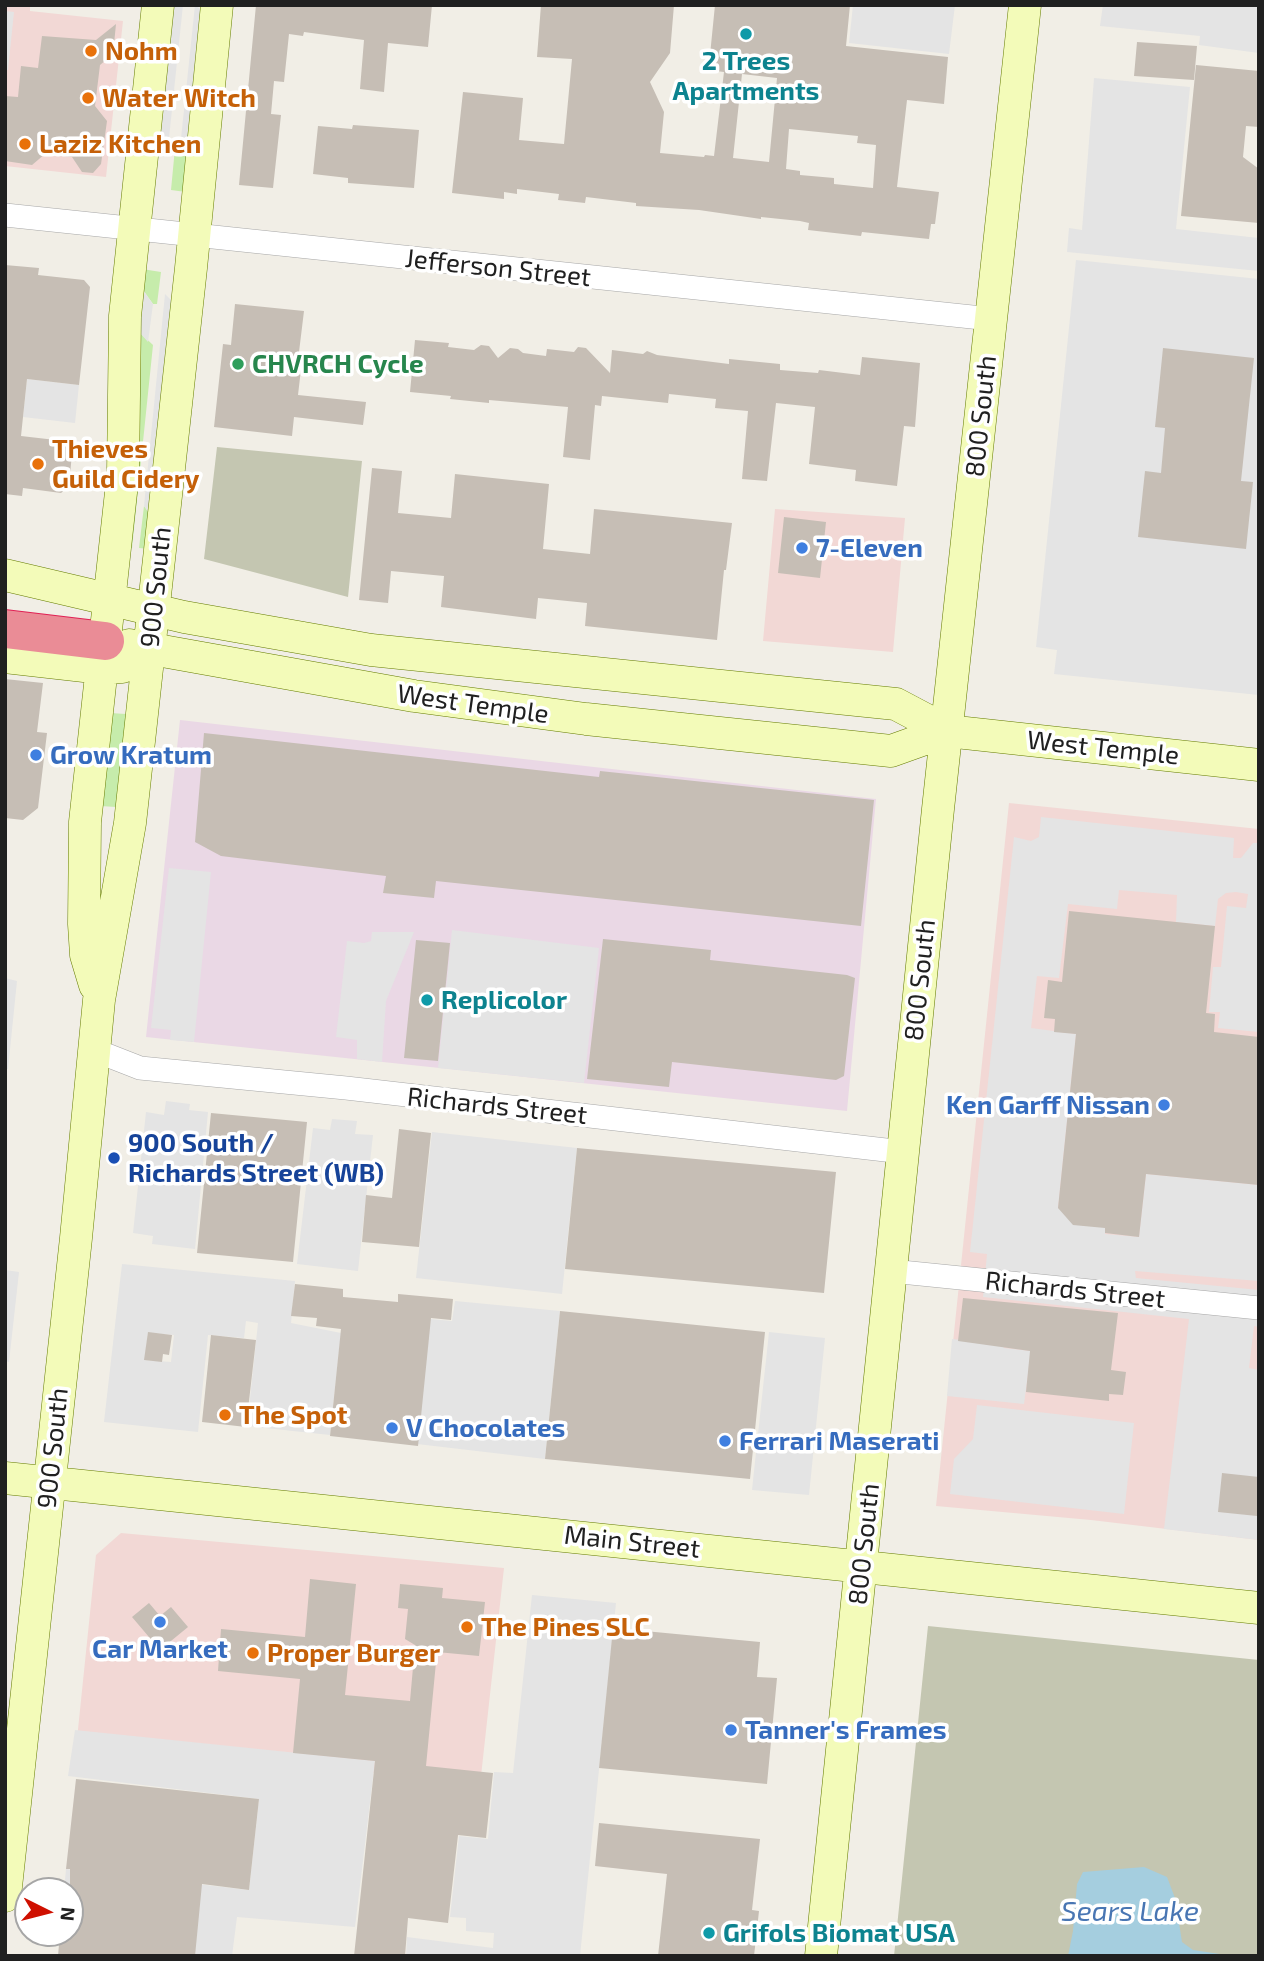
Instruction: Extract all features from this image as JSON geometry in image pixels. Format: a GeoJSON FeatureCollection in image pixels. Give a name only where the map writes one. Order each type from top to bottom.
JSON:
{"type":"FeatureCollection","features":[{"type":"Feature","properties":{"kind":"highway"},"geometry":{"type":"LineString","coordinates":[[5,629],[103,655]]}},
{"type":"Feature","properties":{"kind":"street","name":"900 South"},"geometry":{"type":"LineString","coordinates":[[99,1000],[86,955],[83,869],[85,822],[124,457],[124,346],[158,5]]}},
{"type":"Feature","properties":{"kind":"street","name":"900 South"},"geometry":{"type":"LineString","coordinates":[[5,1896],[99,1000],[126,854],[195,234],[217,5]]}},
{"type":"Feature","properties":{"kind":"street","name":"800 South"},"geometry":{"type":"LineString","coordinates":[[821,1956],[1024,5]]}},
{"type":"Feature","properties":{"kind":"street","name":"Jefferson Street"},"geometry":{"type":"LineString","coordinates":[[5,215],[991,319]]}},
{"type":"Feature","properties":{"kind":"street"},"geometry":{"type":"LineString","coordinates":[[5,575],[109,601]]}},
{"type":"Feature","properties":{"kind":"street","name":"West Temple"},"geometry":{"type":"LineString","coordinates":[[109,601],[371,650],[896,704],[947,731],[1259,765]]}},
{"type":"Feature","properties":{"kind":"street","name":"West Temple"},"geometry":{"type":"LineString","coordinates":[[103,655],[149,648],[425,698],[586,719],[891,751],[947,731]]}},
{"type":"Feature","properties":{"kind":"street"},"geometry":{"type":"LineString","coordinates":[[5,657],[103,655]]}},
{"type":"Feature","properties":{"kind":"street","name":"Richards Street"},"geometry":{"type":"LineString","coordinates":[[94,1050],[140,1068],[346,1088],[903,1152]]}},
{"type":"Feature","properties":{"kind":"street","name":"Richards Street"},"geometry":{"type":"LineString","coordinates":[[891,1271],[1259,1308]]}},
{"type":"Feature","properties":{"kind":"street","name":"Main Street"},"geometry":{"type":"LineString","coordinates":[[5,1478],[1259,1608]]}},
{"type":"Feature","properties":{"kind":"shaded area"},"geometry":{"type":"Polygon","coordinates":[[[5,5],[30,5],[30,11],[123,21],[106,177],[5,166],[5,5]]]}},
{"type":"Feature","properties":{"kind":"shaded area"},"geometry":{"type":"Polygon","coordinates":[[[166,5],[183,5],[167,157],[151,139],[166,5]]]}},
{"type":"Feature","properties":{"kind":"shaded area"},"geometry":{"type":"Polygon","coordinates":[[[195,5],[211,18],[195,168],[180,148],[195,5]]]}},
{"type":"Feature","properties":{"kind":"shaded area"},"geometry":{"type":"Polygon","coordinates":[[[853,5],[955,5],[949,54],[849,43],[853,5]]]}},
{"type":"Feature","properties":{"kind":"shaded area"},"geometry":{"type":"Polygon","coordinates":[[[1103,5],[1259,5],[1259,53],[1199,45],[1200,36],[1100,26],[1103,5]]]}},
{"type":"Feature","properties":{"kind":"shaded area"},"geometry":{"type":"Polygon","coordinates":[[[5,11],[14,12],[8,70],[5,70],[5,11]]]}},
{"type":"Feature","properties":{"kind":"shaded area"},"geometry":{"type":"Polygon","coordinates":[[[1094,78],[1190,87],[1176,229],[1259,238],[1259,271],[1067,252],[1069,228],[1082,230],[1094,78]]]}},
{"type":"Feature","properties":{"kind":"shaded area"},"geometry":{"type":"Polygon","coordinates":[[[1076,260],[1259,279],[1259,695],[1054,674],[1057,650],[1036,647],[1076,260]]]}},
{"type":"Feature","properties":{"kind":"shaded area"},"geometry":{"type":"Polygon","coordinates":[[[138,283],[153,304],[148,342],[132,324],[138,283]]]}},
{"type":"Feature","properties":{"kind":"shaded area"},"geometry":{"type":"Polygon","coordinates":[[[165,294],[182,311],[160,528],[144,506],[165,294]]]}},
{"type":"Feature","properties":{"kind":"shaded area"},"geometry":{"type":"Polygon","coordinates":[[[27,379],[79,385],[75,423],[23,417],[27,379]]]}},
{"type":"Feature","properties":{"kind":"shaded area"},"geometry":{"type":"Polygon","coordinates":[[[217,447],[362,461],[348,597],[204,559],[217,447]]]}},
{"type":"Feature","properties":{"kind":"shaded area"},"geometry":{"type":"Polygon","coordinates":[[[775,509],[905,518],[893,652],[763,641],[775,509]]]}},
{"type":"Feature","properties":{"kind":"shaded area"},"geometry":{"type":"Polygon","coordinates":[[[180,720],[876,799],[847,1111],[146,1037],[180,720]]]}},
{"type":"Feature","properties":{"kind":"shaded area"},"geometry":{"type":"Polygon","coordinates":[[[1009,803],[1259,829],[1259,1540],[1091,1520],[936,1506],[1009,803]]]}},
{"type":"Feature","properties":{"kind":"shaded area"},"geometry":{"type":"Polygon","coordinates":[[[1041,817],[1234,838],[1233,858],[1241,858],[1253,843],[1259,843],[1259,1032],[1218,1028],[1220,1012],[1209,1012],[1213,967],[1221,967],[1227,906],[1246,908],[1248,894],[1236,892],[1226,893],[1218,899],[1215,926],[1176,922],[1177,895],[1119,890],[1117,909],[1068,904],[1059,978],[1037,976],[1031,1028],[1076,1034],[1058,1208],[1105,1228],[1105,1234],[1139,1237],[1146,1174],[1259,1185],[1259,1281],[1135,1271],[1136,1278],[1259,1290],[1259,1327],[1254,1326],[1249,1368],[1259,1370],[1259,1540],[1164,1529],[1189,1319],[983,1297],[987,1254],[970,1252],[1014,837],[1031,841],[1039,837],[1041,817]]]}},
{"type":"Feature","properties":{"kind":"shaded area"},"geometry":{"type":"Polygon","coordinates":[[[169,868],[211,872],[194,1042],[170,1040],[171,1030],[151,1028],[169,868]]]}},
{"type":"Feature","properties":{"kind":"shaded area"},"geometry":{"type":"Polygon","coordinates":[[[452,930],[599,948],[584,1083],[438,1068],[452,930]]]}},
{"type":"Feature","properties":{"kind":"shaded area"},"geometry":{"type":"Polygon","coordinates":[[[372,932],[414,932],[386,1001],[382,1062],[357,1059],[357,1040],[336,1037],[347,941],[371,941],[372,932]]]}},
{"type":"Feature","properties":{"kind":"shaded area"},"geometry":{"type":"Polygon","coordinates":[[[5,978],[17,981],[8,1069],[5,1069],[5,978]]]}},
{"type":"Feature","properties":{"kind":"shaded area"},"geometry":{"type":"Polygon","coordinates":[[[166,1101],[190,1104],[189,1110],[208,1112],[195,1249],[152,1244],[153,1236],[133,1233],[146,1112],[164,1115],[166,1101]]]}},
{"type":"Feature","properties":{"kind":"shaded area"},"geometry":{"type":"Polygon","coordinates":[[[332,1119],[357,1121],[355,1134],[373,1135],[358,1271],[297,1264],[313,1128],[330,1130],[332,1119]]]}},
{"type":"Feature","properties":{"kind":"shaded area"},"geometry":{"type":"Polygon","coordinates":[[[432,1132],[577,1148],[562,1294],[416,1278],[432,1132]]]}},
{"type":"Feature","properties":{"kind":"shaded area"},"geometry":{"type":"Polygon","coordinates":[[[122,1264],[295,1281],[291,1323],[341,1333],[330,1435],[247,1426],[258,1323],[246,1321],[244,1338],[208,1335],[198,1432],[104,1422],[122,1264]],[[148,1333],[145,1360],[171,1362],[174,1335],[148,1333]]]}},
{"type":"Feature","properties":{"kind":"shaded area"},"geometry":{"type":"Polygon","coordinates":[[[5,1270],[19,1272],[9,1362],[5,1361],[5,1270]]]}},
{"type":"Feature","properties":{"kind":"shaded area"},"geometry":{"type":"Polygon","coordinates":[[[455,1301],[560,1311],[545,1459],[417,1444],[430,1319],[452,1321],[455,1301]]]}},
{"type":"Feature","properties":{"kind":"shaded area"},"geometry":{"type":"Polygon","coordinates":[[[769,1332],[825,1338],[809,1495],[752,1490],[769,1332]]]}},
{"type":"Feature","properties":{"kind":"shaded area"},"geometry":{"type":"Polygon","coordinates":[[[952,1339],[1002,1344],[1004,1348],[1031,1351],[1024,1404],[947,1396],[952,1339]]]}},
{"type":"Feature","properties":{"kind":"shaded area"},"geometry":{"type":"Polygon","coordinates":[[[977,1405],[1134,1423],[1124,1514],[950,1494],[954,1459],[973,1439],[977,1405]]]}},
{"type":"Feature","properties":{"kind":"shaded area"},"geometry":{"type":"Polygon","coordinates":[[[121,1533],[504,1568],[480,1785],[77,1739],[96,1555],[121,1533]]]}},
{"type":"Feature","properties":{"kind":"shaded area"},"geometry":{"type":"Polygon","coordinates":[[[532,1595],[616,1603],[580,1956],[406,1956],[407,1937],[493,1948],[494,1933],[466,1931],[466,1918],[450,1917],[459,1836],[488,1839],[494,1772],[513,1773],[532,1595]]]}},
{"type":"Feature","properties":{"kind":"shaded area"},"geometry":{"type":"Polygon","coordinates":[[[928,1626],[1259,1660],[1259,1956],[894,1956],[928,1626]]]}},
{"type":"Feature","properties":{"kind":"shaded area"},"geometry":{"type":"Polygon","coordinates":[[[75,1730],[375,1761],[355,1927],[237,1917],[232,1956],[195,1956],[84,1898],[84,1877],[65,1877],[66,1869],[249,1890],[259,1799],[68,1776],[75,1730]]]}},
{"type":"Feature","properties":{"kind":"green space"},"geometry":{"type":"Polygon","coordinates":[[[175,148],[180,148],[195,168],[193,193],[171,190],[175,148]]]}},
{"type":"Feature","properties":{"kind":"green space"},"geometry":{"type":"Polygon","coordinates":[[[142,269],[161,272],[157,304],[153,304],[138,283],[142,269]]]}},
{"type":"Feature","properties":{"kind":"green space"},"geometry":{"type":"Polygon","coordinates":[[[136,329],[153,345],[132,548],[123,547],[136,329]]]}},
{"type":"Feature","properties":{"kind":"green space"},"geometry":{"type":"Polygon","coordinates":[[[144,506],[160,528],[150,549],[139,548],[144,506]]]}},
{"type":"Feature","properties":{"kind":"green space"},"geometry":{"type":"Polygon","coordinates":[[[110,713],[126,714],[116,807],[100,806],[110,713]]]}},
{"type":"Feature","properties":{"kind":"water","name":"Sears Lake"},"geometry":{"type":"Polygon","coordinates":[[[1144,1867],[1167,1877],[1175,1898],[1182,1942],[1193,1950],[1233,1956],[1068,1956],[1077,1884],[1083,1872],[1144,1867]]]}},
{"type":"Feature","properties":{"kind":"building"},"geometry":{"type":"Polygon","coordinates":[[[256,5],[432,5],[428,47],[388,43],[384,92],[360,89],[364,40],[304,32],[303,36],[289,34],[284,82],[274,81],[271,114],[281,115],[273,188],[239,185],[256,5]]]}},
{"type":"Feature","properties":{"kind":"building"},"geometry":{"type":"Polygon","coordinates":[[[541,5],[674,5],[670,53],[650,82],[664,112],[660,153],[714,156],[724,72],[716,71],[717,66],[709,65],[715,5],[850,5],[846,46],[948,57],[944,104],[907,100],[897,187],[939,192],[935,224],[931,224],[929,239],[808,230],[809,223],[800,221],[636,206],[636,203],[586,197],[585,203],[558,200],[559,194],[517,189],[517,194],[504,192],[504,199],[452,193],[463,92],[523,98],[519,140],[564,144],[572,59],[537,57],[541,5]],[[742,74],[733,158],[769,162],[777,78],[742,74]],[[789,129],[786,169],[800,171],[800,175],[834,178],[834,184],[873,188],[876,145],[857,143],[858,136],[789,129]]]}},
{"type":"Feature","properties":{"kind":"building"},"geometry":{"type":"Polygon","coordinates":[[[116,24],[113,54],[100,65],[95,106],[107,121],[101,164],[93,173],[82,172],[72,157],[45,154],[32,165],[5,161],[5,96],[18,97],[21,66],[38,68],[42,36],[96,40],[116,24]]]}},
{"type":"Feature","properties":{"kind":"building"},"geometry":{"type":"Polygon","coordinates":[[[1137,42],[1197,46],[1194,80],[1134,76],[1137,42]]]}},
{"type":"Feature","properties":{"kind":"building"},"geometry":{"type":"Polygon","coordinates":[[[1196,65],[1259,71],[1259,127],[1246,126],[1243,157],[1259,169],[1259,223],[1181,216],[1196,65]]]}},
{"type":"Feature","properties":{"kind":"building"},"geometry":{"type":"Polygon","coordinates":[[[353,125],[419,130],[414,188],[348,183],[348,178],[313,174],[318,126],[352,129],[353,125]]]}},
{"type":"Feature","properties":{"kind":"building"},"geometry":{"type":"Polygon","coordinates":[[[5,265],[39,268],[38,275],[84,280],[90,287],[79,385],[27,379],[21,436],[73,442],[69,486],[61,493],[23,488],[22,496],[5,494],[5,265]]]}},
{"type":"Feature","properties":{"kind":"building"},"geometry":{"type":"Polygon","coordinates":[[[235,304],[304,311],[298,395],[366,402],[363,425],[294,417],[292,436],[214,427],[223,344],[231,345],[235,304]]]}},
{"type":"Feature","properties":{"kind":"building"},"geometry":{"type":"Polygon","coordinates":[[[415,340],[449,343],[448,347],[474,350],[481,345],[489,346],[498,358],[510,348],[546,356],[547,349],[574,352],[578,347],[586,348],[610,373],[612,350],[643,354],[647,351],[657,355],[729,364],[729,359],[780,364],[780,370],[818,373],[819,370],[860,375],[862,357],[920,363],[915,427],[904,426],[897,486],[855,481],[856,470],[809,464],[815,407],[776,403],[767,481],[742,479],[748,411],[715,408],[716,399],[669,394],[668,403],[602,396],[601,406],[595,405],[590,460],[563,457],[568,407],[489,400],[489,403],[410,392],[415,340]]]}},
{"type":"Feature","properties":{"kind":"building"},"geometry":{"type":"Polygon","coordinates":[[[1163,348],[1254,358],[1241,481],[1253,482],[1246,549],[1138,537],[1145,471],[1161,473],[1165,428],[1155,427],[1163,348]]]}},
{"type":"Feature","properties":{"kind":"building"},"geometry":{"type":"Polygon","coordinates":[[[372,468],[402,471],[398,513],[451,518],[455,474],[549,484],[543,549],[590,554],[594,509],[732,523],[717,640],[585,626],[587,603],[538,598],[536,619],[441,607],[444,576],[391,571],[388,603],[359,600],[372,468]]]}},
{"type":"Feature","properties":{"kind":"building","name":"7-Eleven"},"geometry":{"type":"Polygon","coordinates":[[[784,517],[826,522],[820,578],[778,573],[784,517]]]}},
{"type":"Feature","properties":{"kind":"building"},"geometry":{"type":"Polygon","coordinates":[[[5,679],[43,683],[37,732],[47,733],[38,808],[23,820],[5,818],[5,679]]]}},
{"type":"Feature","properties":{"kind":"building"},"geometry":{"type":"Polygon","coordinates":[[[204,733],[599,777],[600,771],[874,800],[861,926],[436,881],[434,898],[383,893],[386,876],[221,856],[195,842],[204,733]]]}},
{"type":"Feature","properties":{"kind":"building","name":"Ken Garff Nissan"},"geometry":{"type":"Polygon","coordinates":[[[1069,911],[1215,926],[1206,1013],[1215,1014],[1214,1032],[1259,1037],[1259,1185],[1146,1174],[1139,1237],[1105,1233],[1105,1228],[1073,1225],[1058,1208],[1076,1034],[1054,1032],[1055,1019],[1044,1018],[1048,980],[1062,982],[1069,911]]]}},
{"type":"Feature","properties":{"kind":"building"},"geometry":{"type":"Polygon","coordinates":[[[603,939],[711,950],[710,960],[855,978],[844,1076],[836,1080],[672,1062],[669,1087],[587,1079],[603,939]]]}},
{"type":"Feature","properties":{"kind":"building","name":"Replicolor"},"geometry":{"type":"Polygon","coordinates":[[[416,940],[450,943],[438,1061],[404,1058],[416,940]]]}},
{"type":"Feature","properties":{"kind":"building"},"geometry":{"type":"Polygon","coordinates":[[[211,1113],[307,1122],[293,1262],[197,1253],[211,1113]]]}},
{"type":"Feature","properties":{"kind":"building"},"geometry":{"type":"Polygon","coordinates":[[[399,1129],[431,1133],[419,1247],[362,1242],[366,1195],[392,1198],[399,1129]]]}},
{"type":"Feature","properties":{"kind":"building"},"geometry":{"type":"Polygon","coordinates":[[[577,1148],[836,1172],[824,1293],[565,1269],[577,1148]]]}},
{"type":"Feature","properties":{"kind":"building"},"geometry":{"type":"Polygon","coordinates":[[[295,1284],[343,1289],[343,1297],[398,1302],[398,1294],[453,1299],[451,1320],[431,1318],[418,1446],[330,1436],[341,1329],[316,1326],[317,1318],[291,1316],[295,1284]]]}},
{"type":"Feature","properties":{"kind":"building"},"geometry":{"type":"Polygon","coordinates":[[[963,1298],[1118,1313],[1111,1370],[1126,1372],[1123,1395],[1109,1394],[1109,1401],[1026,1392],[1030,1351],[958,1341],[963,1298]]]}},
{"type":"Feature","properties":{"kind":"building"},"geometry":{"type":"Polygon","coordinates":[[[560,1311],[765,1332],[750,1479],[545,1459],[560,1311]]]}},
{"type":"Feature","properties":{"kind":"building"},"geometry":{"type":"Polygon","coordinates":[[[148,1332],[172,1335],[169,1355],[163,1354],[162,1362],[144,1360],[148,1332]]]}},
{"type":"Feature","properties":{"kind":"building"},"geometry":{"type":"Polygon","coordinates":[[[211,1335],[256,1340],[246,1427],[202,1422],[211,1335]]]}},
{"type":"Feature","properties":{"kind":"building"},"geometry":{"type":"Polygon","coordinates":[[[1222,1473],[1259,1477],[1257,1516],[1218,1512],[1222,1473]]]}},
{"type":"Feature","properties":{"kind":"building"},"geometry":{"type":"Polygon","coordinates":[[[310,1579],[356,1584],[345,1695],[410,1701],[415,1645],[405,1639],[408,1609],[398,1608],[400,1584],[443,1588],[442,1598],[485,1602],[479,1656],[437,1652],[426,1766],[493,1773],[486,1838],[458,1835],[448,1923],[408,1918],[405,1956],[354,1956],[375,1761],[293,1753],[300,1679],[218,1671],[221,1629],[305,1637],[310,1579]]]}},
{"type":"Feature","properties":{"kind":"building","name":"Car Market"},"geometry":{"type":"Polygon","coordinates":[[[149,1603],[160,1616],[171,1607],[188,1627],[160,1650],[132,1617],[149,1603]]]}},
{"type":"Feature","properties":{"kind":"building"},"geometry":{"type":"Polygon","coordinates":[[[613,1628],[760,1642],[757,1677],[777,1678],[767,1784],[599,1768],[613,1628]]]}},
{"type":"Feature","properties":{"kind":"building"},"geometry":{"type":"Polygon","coordinates":[[[76,1779],[259,1799],[249,1890],[202,1884],[195,1956],[58,1956],[59,1947],[84,1947],[84,1877],[70,1877],[70,1869],[66,1869],[76,1779]]]}},
{"type":"Feature","properties":{"kind":"building"},"geometry":{"type":"Polygon","coordinates":[[[599,1823],[760,1839],[752,1910],[759,1911],[754,1956],[658,1956],[667,1874],[595,1866],[599,1823]]]}},
{"type":"Feature","properties":{"kind":"place","name":"2 Trees Apartments"},"geometry":{"type":"Point","coordinates":[746,34]}},
{"type":"Feature","properties":{"kind":"place","name":"Nohm"},"geometry":{"type":"Point","coordinates":[91,51]}},
{"type":"Feature","properties":{"kind":"place","name":"Water Witch"},"geometry":{"type":"Point","coordinates":[88,98]}},
{"type":"Feature","properties":{"kind":"place","name":"Laziz Kitchen"},"geometry":{"type":"Point","coordinates":[25,144]}},
{"type":"Feature","properties":{"kind":"place","name":"CHVRCH Cycle"},"geometry":{"type":"Point","coordinates":[238,364]}},
{"type":"Feature","properties":{"kind":"place","name":"Thieves Guild Cidery"},"geometry":{"type":"Point","coordinates":[38,464]}},
{"type":"Feature","properties":{"kind":"place","name":"7-Eleven"},"geometry":{"type":"Point","coordinates":[802,548]}},
{"type":"Feature","properties":{"kind":"place","name":"Grow Kratum"},"geometry":{"type":"Point","coordinates":[36,755]}},
{"type":"Feature","properties":{"kind":"place","name":"Replicolor"},"geometry":{"type":"Point","coordinates":[427,1000]}},
{"type":"Feature","properties":{"kind":"place","name":"Ken Garff Nissan"},"geometry":{"type":"Point","coordinates":[1164,1105]}},
{"type":"Feature","properties":{"kind":"place","name":"900 South / Richards Street (WB)"},"geometry":{"type":"Point","coordinates":[114,1158]}},
{"type":"Feature","properties":{"kind":"place","name":"The Spot"},"geometry":{"type":"Point","coordinates":[225,1415]}},
{"type":"Feature","properties":{"kind":"place","name":"V Chocolates"},"geometry":{"type":"Point","coordinates":[392,1428]}},
{"type":"Feature","properties":{"kind":"place","name":"Ferrari Maserati"},"geometry":{"type":"Point","coordinates":[725,1441]}},
{"type":"Feature","properties":{"kind":"place","name":"Car Market"},"geometry":{"type":"Point","coordinates":[160,1622]}},
{"type":"Feature","properties":{"kind":"place","name":"The Pines SLC"},"geometry":{"type":"Point","coordinates":[467,1627]}},
{"type":"Feature","properties":{"kind":"place","name":"Proper Burger"},"geometry":{"type":"Point","coordinates":[253,1653]}},
{"type":"Feature","properties":{"kind":"place","name":"Tanner's Frames"},"geometry":{"type":"Point","coordinates":[731,1730]}},
{"type":"Feature","properties":{"kind":"place","name":"Grifols Biomat USA"},"geometry":{"type":"Point","coordinates":[709,1933]}}]}
